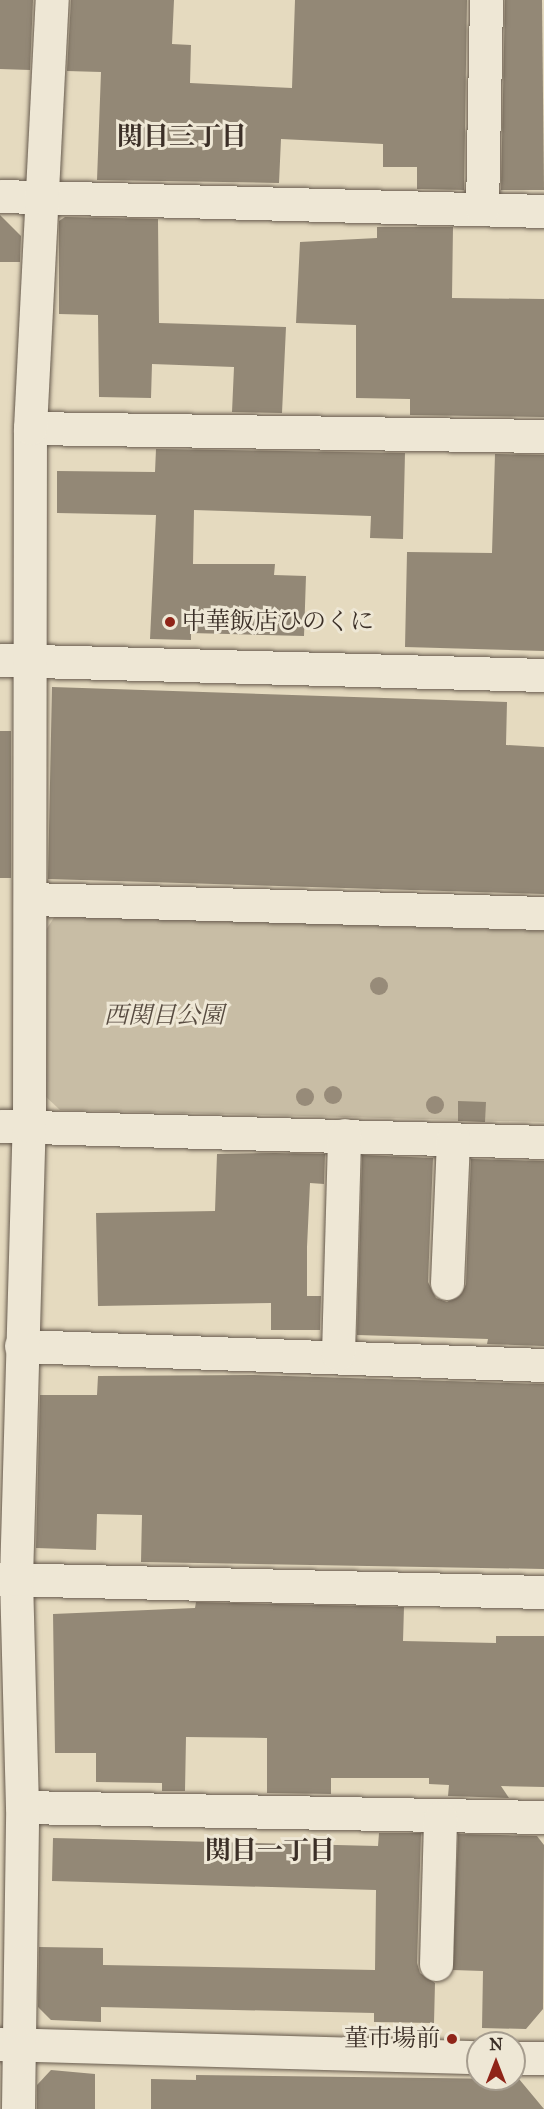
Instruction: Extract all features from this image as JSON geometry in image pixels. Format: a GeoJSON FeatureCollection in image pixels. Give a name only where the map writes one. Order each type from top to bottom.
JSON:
{"type":"FeatureCollection","features":[{"type":"Feature","properties":{"kind":"street"},"geometry":{"type":"LineString","coordinates":[[18,2109],[10,2044],[22,1807],[8,1579],[21,1346],[14,1126],[30,899],[16,660],[30,428],[39,197],[52,0]]}},
{"type":"Feature","properties":{"kind":"street"},"geometry":{"type":"LineString","coordinates":[[482,209],[486,0]]}},
{"type":"Feature","properties":{"kind":"street"},"geometry":{"type":"LineString","coordinates":[[0,196],[544,211]]}},
{"type":"Feature","properties":{"kind":"street"},"geometry":{"type":"LineString","coordinates":[[30,428],[544,436]]}},
{"type":"Feature","properties":{"kind":"street"},"geometry":{"type":"LineString","coordinates":[[16,660],[544,675]]}},
{"type":"Feature","properties":{"kind":"street"},"geometry":{"type":"LineString","coordinates":[[30,899],[544,913]]}},
{"type":"Feature","properties":{"kind":"street"},"geometry":{"type":"LineString","coordinates":[[14,1126],[544,1142]]}},
{"type":"Feature","properties":{"kind":"street"},"geometry":{"type":"LineString","coordinates":[[338,1354],[344,1135]]}},
{"type":"Feature","properties":{"kind":"street"},"geometry":{"type":"LineString","coordinates":[[447,1283],[453,1139]]}},
{"type":"Feature","properties":{"kind":"street"},"geometry":{"type":"LineString","coordinates":[[21,1346],[338,1354],[544,1365]]}},
{"type":"Feature","properties":{"kind":"street"},"geometry":{"type":"LineString","coordinates":[[8,1579],[544,1592]]}},
{"type":"Feature","properties":{"kind":"street"},"geometry":{"type":"LineString","coordinates":[[22,1807],[440,1818],[544,1817]]}},
{"type":"Feature","properties":{"kind":"street"},"geometry":{"type":"LineString","coordinates":[[436,1964],[440,1818]]}},
{"type":"Feature","properties":{"kind":"street"},"geometry":{"type":"LineString","coordinates":[[10,2044],[466,2057]]}},
{"type":"Feature","properties":{"kind":"street"},"geometry":{"type":"LineString","coordinates":[[526,2058],[544,2058]]}},
{"type":"Feature","properties":{"kind":"green space","name":"西関目公園"},"geometry":{"type":"Polygon","coordinates":[[[55,916],[544,931],[544,1122],[60,1110],[44,1095],[44,933],[55,916]]]}},
{"type":"Feature","properties":{"kind":"building"},"geometry":{"type":"Polygon","coordinates":[[[0,0],[33,0],[30,70],[0,69],[0,0]]]}},
{"type":"Feature","properties":{"kind":"building"},"geometry":{"type":"Polygon","coordinates":[[[71,0],[174,0],[172,44],[191,45],[190,83],[292,88],[295,0],[467,0],[464,190],[417,189],[417,167],[383,167],[383,144],[281,139],[279,183],[97,180],[101,72],[67,71],[71,0]]]}},
{"type":"Feature","properties":{"kind":"building"},"geometry":{"type":"Polygon","coordinates":[[[505,0],[542,0],[544,190],[501,190],[505,0]]]}},
{"type":"Feature","properties":{"kind":"building"},"geometry":{"type":"Polygon","coordinates":[[[0,215],[21,236],[20,262],[0,262],[0,215]]]}},
{"type":"Feature","properties":{"kind":"building"},"geometry":{"type":"Polygon","coordinates":[[[65,217],[158,219],[159,323],[286,327],[282,413],[232,412],[234,367],[152,364],[151,398],[99,397],[98,315],[59,314],[59,221],[65,217]]]}},
{"type":"Feature","properties":{"kind":"building"},"geometry":{"type":"Polygon","coordinates":[[[377,227],[453,227],[452,298],[544,299],[544,417],[410,415],[410,399],[356,398],[356,325],[296,323],[300,242],[377,238],[377,227]]]}},
{"type":"Feature","properties":{"kind":"building"},"geometry":{"type":"Polygon","coordinates":[[[156,449],[405,453],[403,539],[370,538],[371,516],[194,510],[193,564],[275,564],[274,575],[306,576],[304,636],[191,633],[191,640],[150,639],[156,515],[57,513],[57,471],[155,472],[156,449]]]}},
{"type":"Feature","properties":{"kind":"building"},"geometry":{"type":"Polygon","coordinates":[[[495,454],[544,455],[544,651],[405,647],[407,552],[492,553],[495,454]]]}},
{"type":"Feature","properties":{"kind":"building"},"geometry":{"type":"Polygon","coordinates":[[[52,687],[507,702],[506,745],[544,747],[544,894],[48,879],[52,687]]]}},
{"type":"Feature","properties":{"kind":"building"},"geometry":{"type":"Polygon","coordinates":[[[0,731],[11,731],[11,878],[0,878],[0,731]]]}},
{"type":"Feature","properties":{"kind":"building"},"geometry":{"type":"Polygon","coordinates":[[[458,1101],[486,1102],[485,1122],[458,1121],[458,1101]]]}},
{"type":"Feature","properties":{"kind":"building"},"geometry":{"type":"Polygon","coordinates":[[[217,1154],[325,1154],[324,1184],[310,1183],[307,1247],[307,1296],[321,1296],[320,1330],[271,1330],[271,1303],[98,1306],[96,1213],[215,1211],[217,1154]]]}},
{"type":"Feature","properties":{"kind":"building"},"geometry":{"type":"Polygon","coordinates":[[[362,1155],[433,1158],[428,1282],[436,1298],[447,1302],[462,1293],[466,1284],[471,1159],[544,1161],[544,1346],[487,1344],[488,1339],[357,1335],[362,1155]]]}},
{"type":"Feature","properties":{"kind":"building"},"geometry":{"type":"Polygon","coordinates":[[[252,1375],[544,1384],[544,1569],[141,1562],[142,1515],[97,1514],[96,1550],[36,1548],[40,1395],[97,1395],[98,1376],[252,1375]]]}},
{"type":"Feature","properties":{"kind":"building"},"geometry":{"type":"Polygon","coordinates":[[[196,1602],[404,1607],[403,1641],[496,1643],[496,1636],[544,1636],[544,1787],[501,1786],[509,1798],[448,1796],[449,1785],[429,1784],[429,1778],[331,1778],[331,1794],[267,1793],[267,1738],[186,1737],[185,1791],[162,1791],[162,1783],[96,1782],[96,1753],[55,1753],[53,1614],[195,1608],[196,1602]]]}},
{"type":"Feature","properties":{"kind":"building"},"geometry":{"type":"Polygon","coordinates":[[[379,1833],[421,1833],[417,1963],[420,1973],[435,1983],[434,2023],[374,2022],[374,2013],[101,2007],[101,2022],[51,2020],[38,2007],[39,1947],[103,1948],[103,1965],[375,1970],[376,1890],[52,1881],[53,1838],[378,1846],[379,1833]]]}},
{"type":"Feature","properties":{"kind":"building"},"geometry":{"type":"Polygon","coordinates":[[[458,1834],[537,1836],[544,1845],[543,2009],[526,2029],[482,2028],[483,1971],[453,1970],[458,1834]]]}},
{"type":"Feature","properties":{"kind":"building"},"geometry":{"type":"Polygon","coordinates":[[[51,2070],[95,2074],[95,2109],[37,2109],[37,2085],[51,2070]]]}},
{"type":"Feature","properties":{"kind":"building"},"geometry":{"type":"Polygon","coordinates":[[[196,2075],[466,2078],[466,2091],[526,2091],[526,2087],[544,2109],[151,2109],[151,2079],[196,2080],[196,2075]]]}},
{"type":"Feature","properties":{"kind":"place","name":"中華飯店ひのくに"},"geometry":{"type":"Point","coordinates":[170,622]}},
{"type":"Feature","properties":{"kind":"place","name":"菫市場前"},"geometry":{"type":"Point","coordinates":[452,2039]}},
{"type":"Feature","properties":{"kind":"district","name":"関目三丁目"},"geometry":{"type":"Point","coordinates":[182,137]}},
{"type":"Feature","properties":{"kind":"district","name":"関目一丁目"},"geometry":{"type":"Point","coordinates":[270,1851]}}]}
